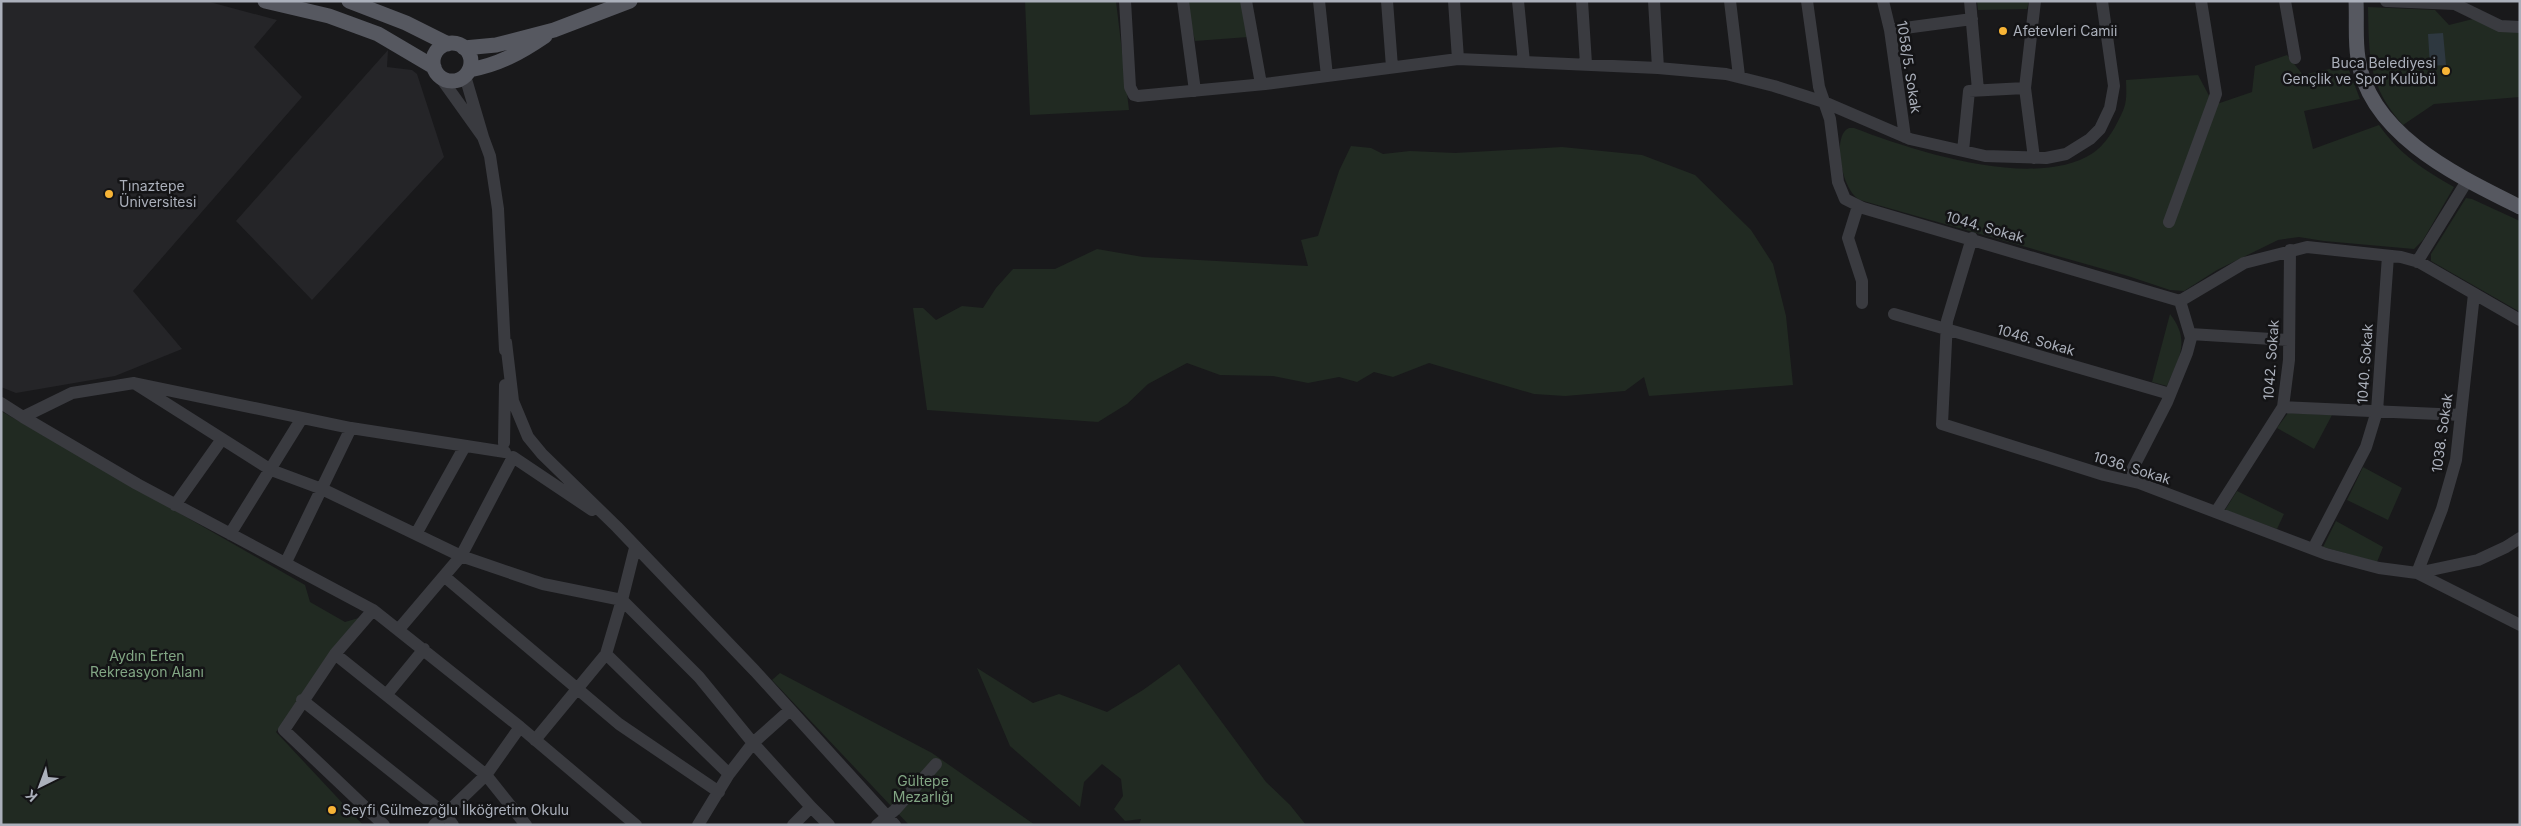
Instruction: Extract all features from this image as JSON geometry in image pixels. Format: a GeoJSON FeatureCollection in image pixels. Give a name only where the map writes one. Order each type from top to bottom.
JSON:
{"type":"FeatureCollection","features":[{"type":"Feature","properties":{"kind":"main road"},"geometry":{"type":"LineString","coordinates":[[265,1],[329,16],[378,34],[436,70],[448,80],[460,79],[467,73],[514,56],[554,30]]}},
{"type":"Feature","properties":{"kind":"main road"},"geometry":{"type":"LineString","coordinates":[[349,1],[406,23],[448,44],[459,45],[464,48],[470,58],[467,73]]}},
{"type":"Feature","properties":{"kind":"main road"},"geometry":{"type":"LineString","coordinates":[[464,48],[483,44],[496,45],[554,30],[630,1]]}},
{"type":"Feature","properties":{"kind":"main road"},"geometry":{"type":"LineString","coordinates":[[2356,1],[2358,60],[2373,102],[2408,141],[2467,181],[2520,208]]}},
{"type":"Feature","properties":{"kind":"main road"},"geometry":{"type":"LineString","coordinates":[[436,70],[435,55],[442,46],[448,44]]}},
{"type":"Feature","properties":{"kind":"street"},"geometry":{"type":"LineString","coordinates":[[1125,1],[1129,81],[1134,95],[1261,84],[1458,59],[1658,68],[1739,76],[1824,102],[1905,137],[1963,151],[1994,156],[2034,158],[2058,156],[2078,148],[2095,134],[2107,115],[2112,101],[2114,86],[2102,1]]}},
{"type":"Feature","properties":{"kind":"street"},"geometry":{"type":"LineString","coordinates":[[1183,1],[1195,91]]}},
{"type":"Feature","properties":{"kind":"street"},"geometry":{"type":"LineString","coordinates":[[1246,1],[1261,84]]}},
{"type":"Feature","properties":{"kind":"street"},"geometry":{"type":"LineString","coordinates":[[1319,1],[1327,76]]}},
{"type":"Feature","properties":{"kind":"street"},"geometry":{"type":"LineString","coordinates":[[1386,1],[1392,67]]}},
{"type":"Feature","properties":{"kind":"street"},"geometry":{"type":"LineString","coordinates":[[1454,1],[1458,59]]}},
{"type":"Feature","properties":{"kind":"street"},"geometry":{"type":"LineString","coordinates":[[1518,1],[1524,62]]}},
{"type":"Feature","properties":{"kind":"street"},"geometry":{"type":"LineString","coordinates":[[1582,1],[1586,64]]}},
{"type":"Feature","properties":{"kind":"street"},"geometry":{"type":"LineString","coordinates":[[1654,1],[1658,68]]}},
{"type":"Feature","properties":{"kind":"street"},"geometry":{"type":"LineString","coordinates":[[1730,1],[1739,76]]}},
{"type":"Feature","properties":{"kind":"street","name":"1044. Sokak"},"geometry":{"type":"LineString","coordinates":[[1807,1],[1819,87],[1830,119],[1838,182],[1846,199],[1858,206],[1972,238],[2180,302]]}},
{"type":"Feature","properties":{"kind":"street","name":"1058/5. Sokak"},"geometry":{"type":"LineString","coordinates":[[1883,1],[1890,30],[1905,137]]}},
{"type":"Feature","properties":{"kind":"street"},"geometry":{"type":"LineString","coordinates":[[1970,1],[1978,90]]}},
{"type":"Feature","properties":{"kind":"street"},"geometry":{"type":"LineString","coordinates":[[2034,158],[2025,88],[2035,1]]}},
{"type":"Feature","properties":{"kind":"street"},"geometry":{"type":"LineString","coordinates":[[2169,222],[2216,94],[2201,1]]}},
{"type":"Feature","properties":{"kind":"street"},"geometry":{"type":"LineString","coordinates":[[2285,1],[2296,58]]}},
{"type":"Feature","properties":{"kind":"street"},"geometry":{"type":"LineString","coordinates":[[2386,1],[2463,4],[2500,26],[2520,27]]}},
{"type":"Feature","properties":{"kind":"street"},"geometry":{"type":"LineString","coordinates":[[1890,30],[1972,19]]}},
{"type":"Feature","properties":{"kind":"street"},"geometry":{"type":"LineString","coordinates":[[436,70],[483,137]]}},
{"type":"Feature","properties":{"kind":"street"},"geometry":{"type":"LineString","coordinates":[[467,73],[483,137],[490,156],[498,209],[506,342],[507,450]]}},
{"type":"Feature","properties":{"kind":"street"},"geometry":{"type":"LineString","coordinates":[[1963,151],[1969,91],[2025,88]]}},
{"type":"Feature","properties":{"kind":"street"},"geometry":{"type":"LineString","coordinates":[[2417,262],[2467,181]]}},
{"type":"Feature","properties":{"kind":"street"},"geometry":{"type":"LineString","coordinates":[[1858,206],[1848,238],[1862,281],[1862,303]]}},
{"type":"Feature","properties":{"kind":"street","name":"1036. Sokak"},"geometry":{"type":"LineString","coordinates":[[1972,238],[1947,330],[1942,424],[2104,475],[2140,483],[2313,549],[2379,568],[2417,572],[2478,560],[2519,539]]}},
{"type":"Feature","properties":{"kind":"street"},"geometry":{"type":"LineString","coordinates":[[2140,483],[2133,477],[2133,468],[2170,394],[2187,353],[2190,334],[2180,302],[2244,263],[2307,247],[2388,256],[2417,262],[2520,320]]}},
{"type":"Feature","properties":{"kind":"street","name":"1042. Sokak"},"geometry":{"type":"LineString","coordinates":[[2216,512],[2284,408],[2289,340],[2290,250]]}},
{"type":"Feature","properties":{"kind":"street","name":"1040. Sokak"},"geometry":{"type":"LineString","coordinates":[[2313,549],[2366,447],[2377,411],[2388,256]]}},
{"type":"Feature","properties":{"kind":"street","name":"1038. Sokak"},"geometry":{"type":"LineString","coordinates":[[2417,572],[2442,509],[2456,460],[2474,294]]}},
{"type":"Feature","properties":{"kind":"street","name":"1046. Sokak"},"geometry":{"type":"LineString","coordinates":[[1894,314],[2170,394]]}},
{"type":"Feature","properties":{"kind":"street"},"geometry":{"type":"LineString","coordinates":[[2190,334],[2289,340]]}},
{"type":"Feature","properties":{"kind":"street"},"geometry":{"type":"LineString","coordinates":[[23,418],[72,392],[134,383],[351,428],[465,446],[507,450],[521,458],[528,453],[531,445],[513,401],[506,342]]}},
{"type":"Feature","properties":{"kind":"street"},"geometry":{"type":"LineString","coordinates":[[134,383],[271,470],[322,489],[461,556],[543,584],[622,600],[699,678],[753,743],[829,825]]}},
{"type":"Feature","properties":{"kind":"street"},"geometry":{"type":"LineString","coordinates":[[1,403],[23,418],[175,505],[286,562],[373,610],[520,727],[636,825]]}},
{"type":"Feature","properties":{"kind":"street"},"geometry":{"type":"LineString","coordinates":[[2284,408],[2461,415]]}},
{"type":"Feature","properties":{"kind":"street"},"geometry":{"type":"LineString","coordinates":[[230,534],[302,418]]}},
{"type":"Feature","properties":{"kind":"street"},"geometry":{"type":"LineString","coordinates":[[286,562],[351,428]]}},
{"type":"Feature","properties":{"kind":"street"},"geometry":{"type":"LineString","coordinates":[[399,629],[461,556],[507,450],[512,432],[521,432],[617,527],[790,710],[886,822],[936,764]]}},
{"type":"Feature","properties":{"kind":"street"},"geometry":{"type":"LineString","coordinates":[[175,505],[222,439]]}},
{"type":"Feature","properties":{"kind":"street"},"geometry":{"type":"LineString","coordinates":[[416,534],[465,446]]}},
{"type":"Feature","properties":{"kind":"street"},"geometry":{"type":"LineString","coordinates":[[507,450],[617,527]]}},
{"type":"Feature","properties":{"kind":"street"},"geometry":{"type":"LineString","coordinates":[[535,740],[606,654],[635,548]]}},
{"type":"Feature","properties":{"kind":"street"},"geometry":{"type":"LineString","coordinates":[[2417,572],[2520,625]]}},
{"type":"Feature","properties":{"kind":"street"},"geometry":{"type":"LineString","coordinates":[[445,577],[619,724],[719,792]]}},
{"type":"Feature","properties":{"kind":"street"},"geometry":{"type":"LineString","coordinates":[[373,610],[335,654],[302,700],[284,730],[384,825]]}},
{"type":"Feature","properties":{"kind":"street"},"geometry":{"type":"LineString","coordinates":[[387,694],[424,649]]}},
{"type":"Feature","properties":{"kind":"street"},"geometry":{"type":"LineString","coordinates":[[335,654],[486,775],[526,825]]}},
{"type":"Feature","properties":{"kind":"street"},"geometry":{"type":"LineString","coordinates":[[606,654],[729,774]]}},
{"type":"Feature","properties":{"kind":"street"},"geometry":{"type":"LineString","coordinates":[[302,700],[445,814],[453,825]]}},
{"type":"Feature","properties":{"kind":"street"},"geometry":{"type":"LineString","coordinates":[[698,825],[729,774],[753,743],[790,710]]}},
{"type":"Feature","properties":{"kind":"street"},"geometry":{"type":"LineString","coordinates":[[434,825],[486,775],[520,727]]}},
{"type":"Feature","properties":{"kind":"street"},"geometry":{"type":"LineString","coordinates":[[794,825],[811,807]]}},
{"type":"Feature","properties":{"kind":"shaded area","name":"Tınaztepe Üniversitesi"},"geometry":{"type":"Polygon","coordinates":[[[1,1],[206,1],[277,20],[254,47],[302,97],[133,291],[182,349],[115,376],[16,393],[1,387],[1,1]]]}},
{"type":"Feature","properties":{"kind":"shaded area"},"geometry":{"type":"Polygon","coordinates":[[[2443,33],[2446,65],[2430,66],[2428,34],[2443,33]]]}},
{"type":"Feature","properties":{"kind":"shaded area"},"geometry":{"type":"Polygon","coordinates":[[[388,50],[387,67],[412,70],[417,74],[444,157],[312,300],[236,221],[388,50]]]}},
{"type":"Feature","properties":{"kind":"green space"},"geometry":{"type":"Polygon","coordinates":[[[1025,1],[1116,1],[1129,110],[1030,115],[1025,1]]]}},
{"type":"Feature","properties":{"kind":"green space"},"geometry":{"type":"Polygon","coordinates":[[[1186,1],[1242,1],[1248,37],[1195,41],[1186,1]]]}},
{"type":"Feature","properties":{"kind":"green space"},"geometry":{"type":"Polygon","coordinates":[[[1977,1],[2029,1],[2027,9],[1978,10],[1977,1]]]}},
{"type":"Feature","properties":{"kind":"green space","name":"Buca Belediyesi Gençlik ve Spor Kulübü"},"geometry":{"type":"Polygon","coordinates":[[[2368,7],[2435,10],[2449,25],[2477,18],[2520,33],[2520,97],[2434,104],[2403,125],[2391,111],[2377,84],[2370,56],[2368,7]]]}},
{"type":"Feature","properties":{"kind":"green space"},"geometry":{"type":"Polygon","coordinates":[[[2287,55],[2303,75],[2347,65],[2360,99],[2304,111],[2313,149],[2379,125],[2404,153],[2432,174],[2454,187],[2423,240],[2414,249],[2299,237],[2278,240],[2217,270],[2184,291],[2170,290],[2128,276],[1860,200],[1848,186],[1844,176],[1841,164],[1841,141],[1844,133],[1849,128],[1854,128],[1908,147],[1974,163],[2008,168],[2040,168],[2069,164],[2093,153],[2110,134],[2124,109],[2126,80],[2198,75],[2214,105],[2252,92],[2255,66],[2287,55]]]}},
{"type":"Feature","properties":{"kind":"green space"},"geometry":{"type":"Polygon","coordinates":[[[1351,146],[1371,148],[1383,154],[1410,151],[1455,153],[1562,147],[1642,155],[1695,175],[1751,230],[1773,264],[1786,316],[1793,385],[1649,396],[1644,377],[1625,391],[1565,396],[1534,394],[1429,363],[1393,377],[1374,372],[1357,382],[1339,377],[1308,383],[1273,376],[1220,375],[1187,363],[1148,384],[1127,404],[1098,422],[927,410],[913,308],[923,308],[936,320],[962,306],[983,308],[996,288],[1013,269],[1055,269],[1097,249],[1143,257],[1308,266],[1301,240],[1318,236],[1339,171],[1351,146]]]}},
{"type":"Feature","properties":{"kind":"green space"},"geometry":{"type":"Polygon","coordinates":[[[2466,198],[2520,221],[2520,312],[2431,261],[2431,254],[2466,198]]]}},
{"type":"Feature","properties":{"kind":"green space"},"geometry":{"type":"Polygon","coordinates":[[[2170,314],[2180,333],[2181,350],[2167,386],[2152,382],[2170,314]]]}},
{"type":"Feature","properties":{"kind":"green space","name":"Aydın Erten Rekreasyon Alanı"},"geometry":{"type":"Polygon","coordinates":[[[1,411],[305,585],[310,602],[345,622],[362,617],[276,732],[363,825],[1,825],[1,411]]]}},
{"type":"Feature","properties":{"kind":"green space"},"geometry":{"type":"Polygon","coordinates":[[[2288,413],[2332,415],[2314,449],[2277,428],[2288,413]]]}},
{"type":"Feature","properties":{"kind":"green space"},"geometry":{"type":"Polygon","coordinates":[[[2363,467],[2402,488],[2388,520],[2347,500],[2363,467]]]}},
{"type":"Feature","properties":{"kind":"green space"},"geometry":{"type":"Polygon","coordinates":[[[2237,491],[2284,514],[2277,529],[2225,510],[2237,491]]]}},
{"type":"Feature","properties":{"kind":"green space"},"geometry":{"type":"Polygon","coordinates":[[[2336,521],[2383,547],[2377,562],[2323,547],[2336,521]]]}},
{"type":"Feature","properties":{"kind":"green space"},"geometry":{"type":"Polygon","coordinates":[[[1179,664],[1266,782],[1290,805],[1306,825],[1139,825],[1141,819],[1125,821],[1114,809],[1123,796],[1121,779],[1102,764],[1084,782],[1080,807],[1010,746],[977,668],[1033,703],[1059,694],[1107,712],[1143,690],[1179,664]]]}},
{"type":"Feature","properties":{"kind":"green space","name":"Gültepe Mezarlığı"},"geometry":{"type":"Polygon","coordinates":[[[780,673],[932,753],[1035,825],[909,825],[772,680],[780,673]]]}},
{"type":"Feature","properties":{"kind":"place","name":"Afetevleri Camii"},"geometry":{"type":"Point","coordinates":[2003,31]}},
{"type":"Feature","properties":{"kind":"place","name":"Buca Belediyesi Gençlik ve Spor Kulübü"},"geometry":{"type":"Point","coordinates":[2446,71]}},
{"type":"Feature","properties":{"kind":"place","name":"Tınaztepe Üniversitesi"},"geometry":{"type":"Point","coordinates":[109,194]}},
{"type":"Feature","properties":{"kind":"place","name":"Seyfi Gülmezoğlu İlköğretim Okulu"},"geometry":{"type":"Point","coordinates":[332,810]}}]}
